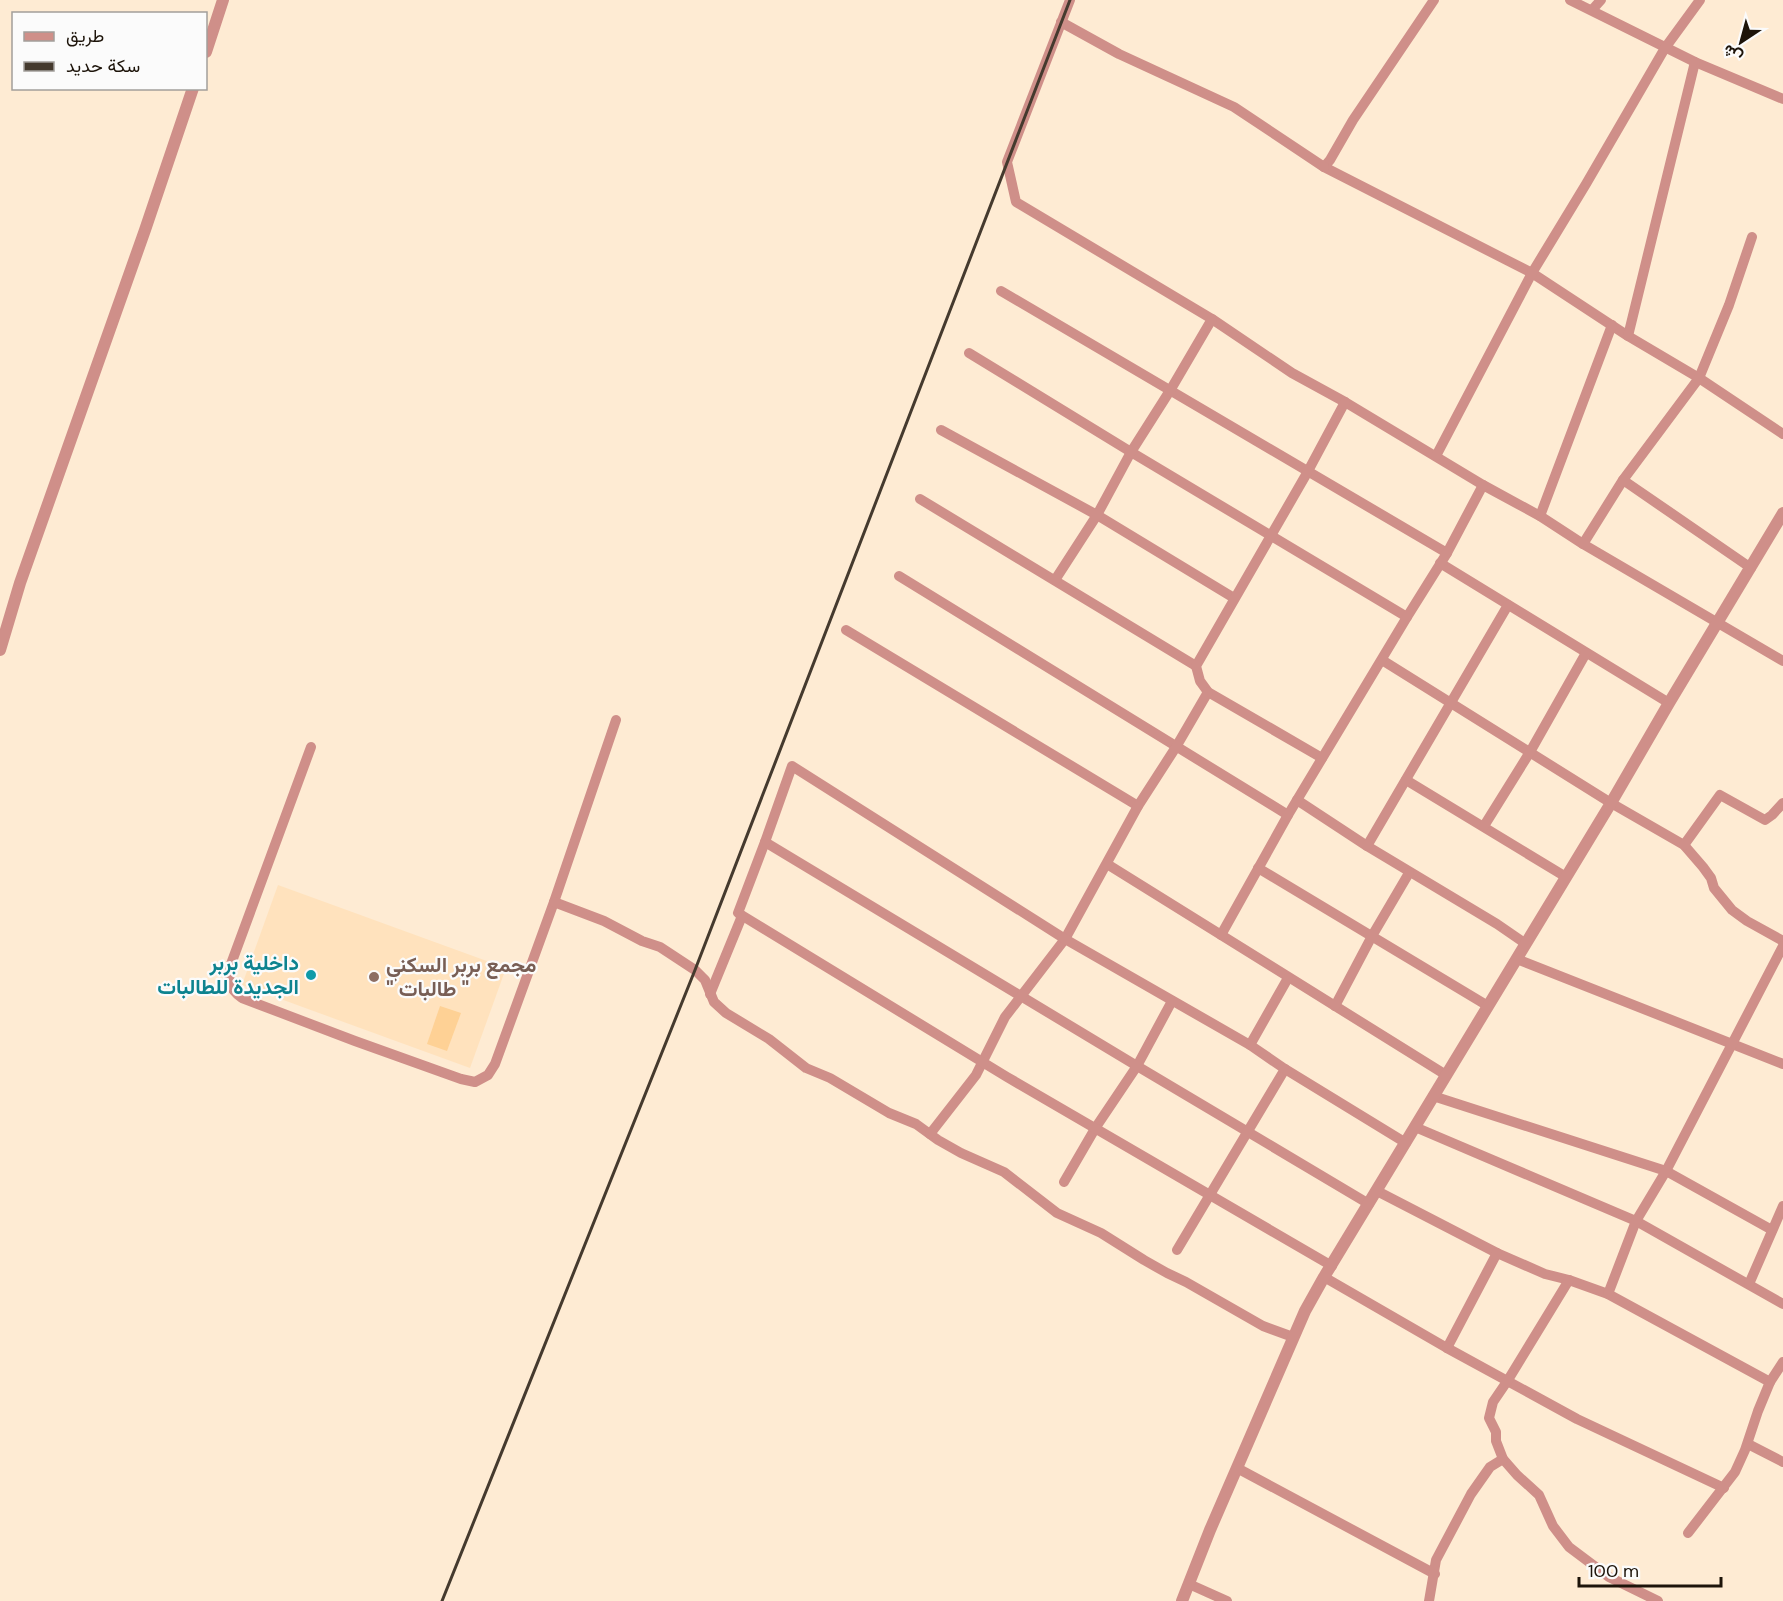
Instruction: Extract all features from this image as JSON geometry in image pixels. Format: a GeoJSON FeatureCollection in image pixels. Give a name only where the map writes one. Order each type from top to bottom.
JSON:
{"type":"FeatureCollection","features":[{"type":"Feature","properties":{"kind":"street"},"geometry":{"type":"LineString","coordinates":[[207,49],[223,0]]}},
{"type":"Feature","properties":{"kind":"street"},"geometry":{"type":"LineString","coordinates":[[1070,0],[1007,162],[1016,202],[1212,319],[1292,373],[1540,516],[1583,544],[1783,661]]}},
{"type":"Feature","properties":{"kind":"street"},"geometry":{"type":"LineString","coordinates":[[1323,167],[1330,160],[1353,120],[1434,0]]}},
{"type":"Feature","properties":{"kind":"street"},"geometry":{"type":"LineString","coordinates":[[1570,0],[1695,62],[1783,99]]}},
{"type":"Feature","properties":{"kind":"street"},"geometry":{"type":"LineString","coordinates":[[1592,10],[1601,0]]}},
{"type":"Feature","properties":{"kind":"street"},"geometry":{"type":"LineString","coordinates":[[1436,456],[1532,273],[1665,48],[1700,0]]}},
{"type":"Feature","properties":{"kind":"street"},"geometry":{"type":"LineString","coordinates":[[1061,22],[1119,54],[1234,106],[1323,167],[1532,273],[1783,434]]}},
{"type":"Feature","properties":{"kind":"street"},"geometry":{"type":"LineString","coordinates":[[1628,336],[1695,62]]}},
{"type":"Feature","properties":{"kind":"street"},"geometry":{"type":"LineString","coordinates":[[0,650],[20,583],[192,90]]}},
{"type":"Feature","properties":{"kind":"street"},"geometry":{"type":"LineString","coordinates":[[1583,544],[1623,480],[1699,378],[1729,305],[1752,237]]}},
{"type":"Feature","properties":{"kind":"street"},"geometry":{"type":"LineString","coordinates":[[1001,291],[1447,553]]}},
{"type":"Feature","properties":{"kind":"street"},"geometry":{"type":"LineString","coordinates":[[1055,580],[1097,515],[1131,452],[1212,319]]}},
{"type":"Feature","properties":{"kind":"street"},"geometry":{"type":"LineString","coordinates":[[1540,516],[1612,325]]}},
{"type":"Feature","properties":{"kind":"street"},"geometry":{"type":"LineString","coordinates":[[969,352],[1407,617]]}},
{"type":"Feature","properties":{"kind":"street"},"geometry":{"type":"LineString","coordinates":[[1196,666],[1345,402]]}},
{"type":"Feature","properties":{"kind":"street"},"geometry":{"type":"LineString","coordinates":[[941,430],[1097,515],[1234,597]]}},
{"type":"Feature","properties":{"kind":"street"},"geometry":{"type":"LineString","coordinates":[[1623,480],[1751,568]]}},
{"type":"Feature","properties":{"kind":"street"},"geometry":{"type":"LineString","coordinates":[[1221,934],[1288,815],[1447,553],[1483,485]]}},
{"type":"Feature","properties":{"kind":"street"},"geometry":{"type":"LineString","coordinates":[[920,499],[1196,666],[1200,681],[1208,692],[1322,758]]}},
{"type":"Feature","properties":{"kind":"street"},"geometry":{"type":"LineString","coordinates":[[1182,1601],[1210,1530],[1305,1311],[1783,513]]}},
{"type":"Feature","properties":{"kind":"street"},"geometry":{"type":"LineString","coordinates":[[1440,563],[1669,703]]}},
{"type":"Feature","properties":{"kind":"street"},"geometry":{"type":"LineString","coordinates":[[899,576],[1288,815]]}},
{"type":"Feature","properties":{"kind":"street"},"geometry":{"type":"LineString","coordinates":[[1367,846],[1508,604]]}},
{"type":"Feature","properties":{"kind":"street"},"geometry":{"type":"LineString","coordinates":[[846,630],[1138,806]]}},
{"type":"Feature","properties":{"kind":"street"},"geometry":{"type":"LineString","coordinates":[[1484,826],[1530,752],[1586,653]]}},
{"type":"Feature","properties":{"kind":"street"},"geometry":{"type":"LineString","coordinates":[[1382,660],[1611,803],[1684,845],[1703,867],[1711,878],[1714,888],[1732,910],[1783,941]]}},
{"type":"Feature","properties":{"kind":"street"},"geometry":{"type":"LineString","coordinates":[[930,1134],[976,1075],[1005,1017],[1065,939],[1138,806],[1208,692]]}},
{"type":"Feature","properties":{"kind":"street"},"geometry":{"type":"LineString","coordinates":[[311,747],[231,964],[228,980],[233,992],[242,998],[355,1041],[460,1079],[475,1082],[488,1075],[495,1064],[554,902],[616,720]]}},
{"type":"Feature","properties":{"kind":"street"},"geometry":{"type":"LineString","coordinates":[[1406,1143],[1250,1045],[1065,939],[792,766],[738,913],[875,998],[1210,1194],[1447,1348],[1577,1419],[1724,1488]]}},
{"type":"Feature","properties":{"kind":"street"},"geometry":{"type":"LineString","coordinates":[[1406,780],[1566,877]]}},
{"type":"Feature","properties":{"kind":"street"},"geometry":{"type":"LineString","coordinates":[[1684,845],[1720,795],[1764,820],[1783,803]]}},
{"type":"Feature","properties":{"kind":"street"},"geometry":{"type":"LineString","coordinates":[[1297,800],[1409,873],[1497,924],[1526,944]]}},
{"type":"Feature","properties":{"kind":"street"},"geometry":{"type":"LineString","coordinates":[[765,843],[1369,1204]]}},
{"type":"Feature","properties":{"kind":"street"},"geometry":{"type":"LineString","coordinates":[[1107,864],[1446,1075]]}},
{"type":"Feature","properties":{"kind":"street"},"geometry":{"type":"LineString","coordinates":[[1258,868],[1488,1006]]}},
{"type":"Feature","properties":{"kind":"street"},"geometry":{"type":"LineString","coordinates":[[1335,1006],[1409,873]]}},
{"type":"Feature","properties":{"kind":"street"},"geometry":{"type":"LineString","coordinates":[[554,902],[604,921],[660,948],[695,970],[705,980],[714,1002],[726,1013],[769,1039],[806,1068],[830,1078],[889,1113],[916,1124],[961,1153],[1004,1172],[1057,1213],[1101,1233],[1167,1273],[1186,1281],[1263,1326],[1293,1337]]}},
{"type":"Feature","properties":{"kind":"street"},"geometry":{"type":"LineString","coordinates":[[710,994],[742,916]]}},
{"type":"Feature","properties":{"kind":"street"},"geometry":{"type":"LineString","coordinates":[[1608,1294],[1636,1221],[1666,1171],[1783,946]]}},
{"type":"Feature","properties":{"kind":"street"},"geometry":{"type":"LineString","coordinates":[[1517,959],[1783,1064]]}},
{"type":"Feature","properties":{"kind":"street"},"geometry":{"type":"LineString","coordinates":[[1250,1045],[1288,978]]}},
{"type":"Feature","properties":{"kind":"street"},"geometry":{"type":"LineString","coordinates":[[1064,1182],[1096,1127],[1137,1066],[1172,1001]]}},
{"type":"Feature","properties":{"kind":"street"},"geometry":{"type":"LineString","coordinates":[[1177,1250],[1286,1069]]}},
{"type":"Feature","properties":{"kind":"street"},"geometry":{"type":"LineString","coordinates":[[1433,1096],[1666,1171],[1772,1230]]}},
{"type":"Feature","properties":{"kind":"street"},"geometry":{"type":"LineString","coordinates":[[1415,1127],[1636,1221],[1783,1304]]}},
{"type":"Feature","properties":{"kind":"street"},"geometry":{"type":"LineString","coordinates":[[1377,1191],[1497,1253],[1545,1274],[1608,1294],[1770,1382]]}},
{"type":"Feature","properties":{"kind":"street"},"geometry":{"type":"LineString","coordinates":[[1749,1284],[1783,1206]]}},
{"type":"Feature","properties":{"kind":"street"},"geometry":{"type":"LineString","coordinates":[[1447,1348],[1497,1253]]}},
{"type":"Feature","properties":{"kind":"street"},"geometry":{"type":"LineString","coordinates":[[1569,1280],[1493,1402],[1489,1418],[1496,1432],[1496,1441],[1503,1459],[1539,1495],[1553,1526],[1569,1547],[1609,1578],[1658,1601]]}},
{"type":"Feature","properties":{"kind":"street"},"geometry":{"type":"LineString","coordinates":[[1689,1533],[1735,1472],[1770,1382],[1783,1362]]}},
{"type":"Feature","properties":{"kind":"street"},"geometry":{"type":"LineString","coordinates":[[1748,1443],[1783,1462]]}},
{"type":"Feature","properties":{"kind":"street"},"geometry":{"type":"LineString","coordinates":[[1429,1601],[1436,1560],[1471,1494],[1490,1467],[1503,1459]]}},
{"type":"Feature","properties":{"kind":"street"},"geometry":{"type":"LineString","coordinates":[[1237,1468],[1435,1574]]}},
{"type":"Feature","properties":{"kind":"street"},"geometry":{"type":"LineString","coordinates":[[1189,1584],[1227,1601]]}},
{"type":"Feature","properties":{"kind":"shaded area","name":"مجمع بربر السكني \" طالبات \""},"geometry":{"type":"Polygon","coordinates":[[[278,885],[506,968],[470,1068],[242,985],[278,885]]]}},
{"type":"Feature","properties":{"kind":"shaded area"},"geometry":{"type":"Polygon","coordinates":[[[440,1006],[461,1013],[447,1051],[427,1044],[440,1006]]]}},
{"type":"Feature","properties":{"kind":"railway"},"geometry":{"type":"LineString","coordinates":[[442,1601],[695,970],[1070,0]]}},
{"type":"Feature","properties":{"kind":"place","name":"داخلية بربر الجديدة للطالبات"},"geometry":{"type":"Point","coordinates":[311,975]}},
{"type":"Feature","properties":{"kind":"place","name":"مجمع بربر السكني \" طالبات \""},"geometry":{"type":"Point","coordinates":[374,977]}}]}
